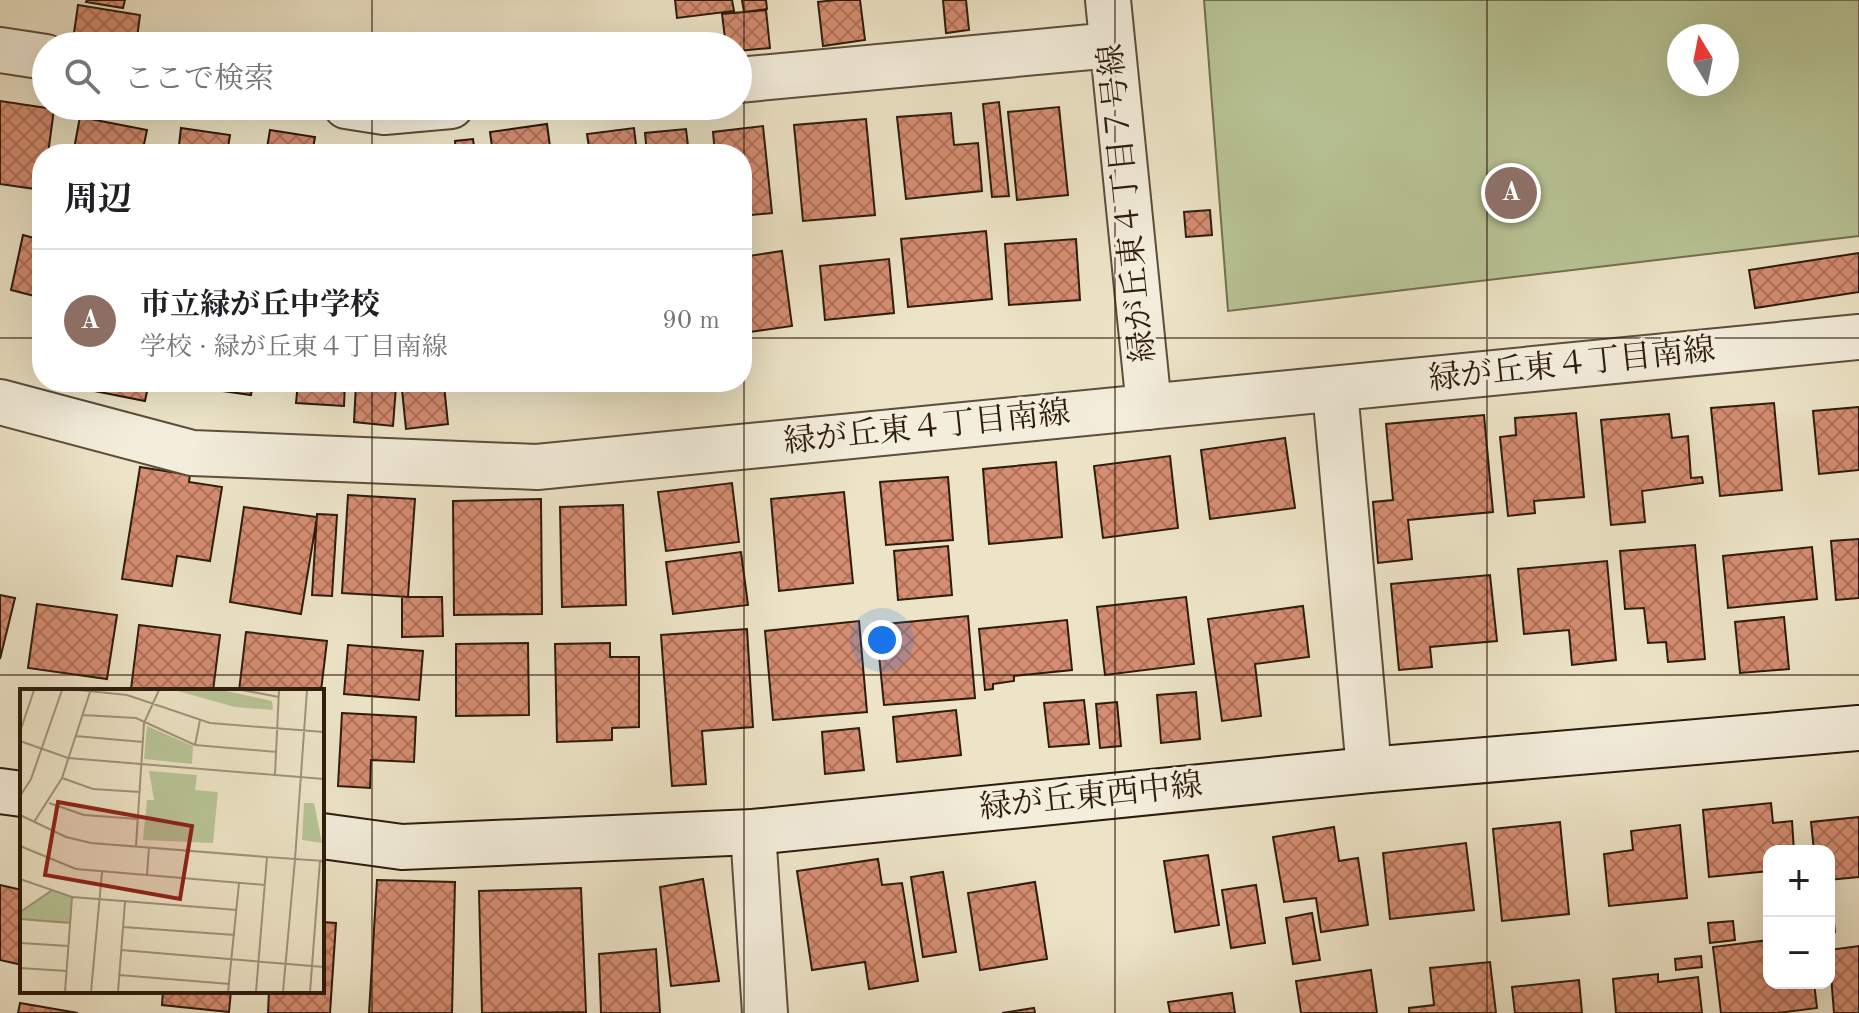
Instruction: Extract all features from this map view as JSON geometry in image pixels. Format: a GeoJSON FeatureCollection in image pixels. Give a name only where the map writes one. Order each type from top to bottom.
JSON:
{"type":"FeatureCollection","features":[{"type":"Feature","properties":{"kind":"street","name":"緑が丘東４丁目７号線"},"geometry":{"type":"LineString","coordinates":[[1108,0],[1149,407]]}},
{"type":"Feature","properties":{"kind":"street"},"geometry":{"type":"LineString","coordinates":[[752,79],[1112,45]]}},
{"type":"Feature","properties":{"kind":"street"},"geometry":{"type":"LineString","coordinates":[[0,50],[32,55]]}},
{"type":"Feature","properties":{"kind":"street","name":"緑が丘東４丁目南線"},"geometry":{"type":"LineString","coordinates":[[0,402],[192,453],[537,467],[1859,337]]}},
{"type":"Feature","properties":{"kind":"street"},"geometry":{"type":"LineString","coordinates":[[1335,390],[1369,770]]}},
{"type":"Feature","properties":{"kind":"street","name":"緑が丘東西中線"},"geometry":{"type":"LineString","coordinates":[[324,836],[402,847],[753,832],[1369,770],[1859,728]]}},
{"type":"Feature","properties":{"kind":"street"},"geometry":{"type":"LineString","coordinates":[[0,791],[20,794]]}},
{"type":"Feature","properties":{"kind":"street"},"geometry":{"type":"LineString","coordinates":[[753,832],[765,1013]]}},
{"type":"Feature","properties":{"kind":"green space"},"geometry":{"type":"Polygon","coordinates":[[[1204,0],[1859,0],[1859,236],[1228,311],[1204,0]]]}},
{"type":"Feature","properties":{"kind":"building"},"geometry":{"type":"Polygon","coordinates":[[[87,0],[125,0],[123,8],[87,0]]]}},
{"type":"Feature","properties":{"kind":"building"},"geometry":{"type":"Polygon","coordinates":[[[675,0],[732,0],[734,11],[677,18],[675,0]]]}},
{"type":"Feature","properties":{"kind":"building"},"geometry":{"type":"Polygon","coordinates":[[[742,0],[766,0],[767,9],[744,12],[742,0]]]}},
{"type":"Feature","properties":{"kind":"building"},"geometry":{"type":"Polygon","coordinates":[[[860,0],[865,40],[823,46],[818,2],[860,0]]]}},
{"type":"Feature","properties":{"kind":"building"},"geometry":{"type":"Polygon","coordinates":[[[943,0],[966,0],[969,30],[946,33],[943,0]]]}},
{"type":"Feature","properties":{"kind":"building"},"geometry":{"type":"Polygon","coordinates":[[[78,5],[140,15],[138,32],[74,32],[78,5]]]}},
{"type":"Feature","properties":{"kind":"building"},"geometry":{"type":"Polygon","coordinates":[[[766,10],[770,48],[752,50],[752,32],[724,32],[722,14],[766,10]]]}},
{"type":"Feature","properties":{"kind":"building"},"geometry":{"type":"Polygon","coordinates":[[[0,101],[32,106],[32,120],[53,120],[49,144],[32,144],[32,189],[0,184],[0,101]]]}},
{"type":"Feature","properties":{"kind":"building"},"geometry":{"type":"Polygon","coordinates":[[[999,102],[1009,196],[992,197],[983,104],[999,102]]]}},
{"type":"Feature","properties":{"kind":"building"},"geometry":{"type":"Polygon","coordinates":[[[1059,107],[1068,195],[1017,200],[1008,112],[1059,107]]]}},
{"type":"Feature","properties":{"kind":"building"},"geometry":{"type":"Polygon","coordinates":[[[951,113],[954,145],[978,143],[982,191],[906,199],[897,117],[951,113]]]}},
{"type":"Feature","properties":{"kind":"building"},"geometry":{"type":"Polygon","coordinates":[[[866,119],[875,215],[803,221],[794,125],[866,119]]]}},
{"type":"Feature","properties":{"kind":"building"},"geometry":{"type":"Polygon","coordinates":[[[79,120],[147,130],[144,144],[75,144],[79,120]]]}},
{"type":"Feature","properties":{"kind":"building"},"geometry":{"type":"Polygon","coordinates":[[[547,124],[550,144],[492,144],[490,132],[547,124]]]}},
{"type":"Feature","properties":{"kind":"building"},"geometry":{"type":"Polygon","coordinates":[[[763,126],[772,213],[752,215],[752,144],[714,144],[713,132],[763,126]]]}},
{"type":"Feature","properties":{"kind":"building"},"geometry":{"type":"Polygon","coordinates":[[[181,128],[230,135],[229,144],[179,144],[181,128]]]}},
{"type":"Feature","properties":{"kind":"building"},"geometry":{"type":"Polygon","coordinates":[[[634,128],[636,144],[588,144],[587,134],[634,128]]]}},
{"type":"Feature","properties":{"kind":"building"},"geometry":{"type":"Polygon","coordinates":[[[686,129],[688,144],[646,144],[645,133],[686,129]]]}},
{"type":"Feature","properties":{"kind":"building"},"geometry":{"type":"Polygon","coordinates":[[[270,130],[315,137],[314,144],[268,144],[270,130]]]}},
{"type":"Feature","properties":{"kind":"building"},"geometry":{"type":"Polygon","coordinates":[[[473,139],[474,144],[455,144],[455,141],[473,139]]]}},
{"type":"Feature","properties":{"kind":"building"},"geometry":{"type":"Polygon","coordinates":[[[1210,210],[1212,235],[1186,237],[1184,212],[1210,210]]]}},
{"type":"Feature","properties":{"kind":"building"},"geometry":{"type":"Polygon","coordinates":[[[986,231],[992,299],[908,307],[901,239],[986,231]]]}},
{"type":"Feature","properties":{"kind":"building"},"geometry":{"type":"Polygon","coordinates":[[[23,235],[32,237],[32,295],[11,290],[23,235]]]}},
{"type":"Feature","properties":{"kind":"building"},"geometry":{"type":"Polygon","coordinates":[[[1076,239],[1080,300],[1009,305],[1005,244],[1076,239]]]}},
{"type":"Feature","properties":{"kind":"building"},"geometry":{"type":"Polygon","coordinates":[[[782,251],[792,326],[752,332],[752,256],[782,251]]]}},
{"type":"Feature","properties":{"kind":"building"},"geometry":{"type":"Polygon","coordinates":[[[1859,253],[1859,292],[1755,308],[1749,270],[1859,253]]]}},
{"type":"Feature","properties":{"kind":"building"},"geometry":{"type":"Polygon","coordinates":[[[889,259],[894,313],[825,320],[820,266],[889,259]]]}},
{"type":"Feature","properties":{"kind":"building"},"geometry":{"type":"Polygon","coordinates":[[[99,392],[147,392],[145,401],[99,392]]]}},
{"type":"Feature","properties":{"kind":"building"},"geometry":{"type":"Polygon","coordinates":[[[297,392],[345,392],[344,406],[296,403],[297,392]]]}},
{"type":"Feature","properties":{"kind":"building"},"geometry":{"type":"Polygon","coordinates":[[[356,392],[396,392],[393,426],[354,422],[356,392]]]}},
{"type":"Feature","properties":{"kind":"building"},"geometry":{"type":"Polygon","coordinates":[[[402,392],[445,392],[448,424],[406,429],[402,392]]]}},
{"type":"Feature","properties":{"kind":"building"},"geometry":{"type":"Polygon","coordinates":[[[1774,403],[1782,490],[1720,496],[1711,408],[1774,403]]]}},
{"type":"Feature","properties":{"kind":"building"},"geometry":{"type":"Polygon","coordinates":[[[1859,407],[1859,470],[1819,474],[1813,411],[1859,407]]]}},
{"type":"Feature","properties":{"kind":"building"},"geometry":{"type":"Polygon","coordinates":[[[1576,413],[1584,497],[1534,501],[1535,513],[1508,516],[1500,437],[1516,435],[1515,418],[1576,413]]]}},
{"type":"Feature","properties":{"kind":"building"},"geometry":{"type":"Polygon","coordinates":[[[1669,414],[1672,438],[1688,436],[1691,478],[1702,477],[1703,483],[1642,491],[1645,522],[1611,525],[1601,420],[1669,414]]]}},
{"type":"Feature","properties":{"kind":"building"},"geometry":{"type":"Polygon","coordinates":[[[1484,415],[1493,512],[1408,520],[1412,559],[1378,563],[1373,502],[1393,500],[1386,424],[1484,415]]]}},
{"type":"Feature","properties":{"kind":"building"},"geometry":{"type":"Polygon","coordinates":[[[1285,438],[1295,508],[1210,519],[1201,450],[1285,438]]]}},
{"type":"Feature","properties":{"kind":"building"},"geometry":{"type":"Polygon","coordinates":[[[1170,456],[1178,528],[1103,538],[1094,466],[1170,456]]]}},
{"type":"Feature","properties":{"kind":"building"},"geometry":{"type":"Polygon","coordinates":[[[1056,462],[1062,537],[989,544],[983,469],[1056,462]]]}},
{"type":"Feature","properties":{"kind":"building"},"geometry":{"type":"Polygon","coordinates":[[[140,467],[190,475],[189,482],[222,487],[210,561],[177,556],[172,586],[122,579],[140,467]]]}},
{"type":"Feature","properties":{"kind":"building"},"geometry":{"type":"Polygon","coordinates":[[[948,477],[953,540],[886,545],[880,482],[948,477]]]}},
{"type":"Feature","properties":{"kind":"building"},"geometry":{"type":"Polygon","coordinates":[[[732,483],[739,542],[666,551],[658,492],[732,483]]]}},
{"type":"Feature","properties":{"kind":"building"},"geometry":{"type":"Polygon","coordinates":[[[844,492],[853,583],[779,591],[771,499],[844,492]]]}},
{"type":"Feature","properties":{"kind":"building"},"geometry":{"type":"Polygon","coordinates":[[[348,495],[415,499],[408,597],[342,593],[348,495]]]}},
{"type":"Feature","properties":{"kind":"building"},"geometry":{"type":"Polygon","coordinates":[[[541,499],[542,614],[454,615],[453,501],[541,499]]]}},
{"type":"Feature","properties":{"kind":"building"},"geometry":{"type":"Polygon","coordinates":[[[623,505],[626,605],[562,607],[560,507],[623,505]]]}},
{"type":"Feature","properties":{"kind":"building"},"geometry":{"type":"Polygon","coordinates":[[[244,507],[317,517],[301,614],[230,602],[244,507]]]}},
{"type":"Feature","properties":{"kind":"building"},"geometry":{"type":"Polygon","coordinates":[[[317,514],[337,515],[332,596],[312,595],[317,514]]]}},
{"type":"Feature","properties":{"kind":"building"},"geometry":{"type":"Polygon","coordinates":[[[1859,539],[1859,598],[1836,600],[1831,541],[1859,539]]]}},
{"type":"Feature","properties":{"kind":"building"},"geometry":{"type":"Polygon","coordinates":[[[1695,545],[1705,659],[1668,662],[1666,642],[1648,643],[1644,608],[1625,609],[1620,551],[1695,545]]]}},
{"type":"Feature","properties":{"kind":"building"},"geometry":{"type":"Polygon","coordinates":[[[948,546],[952,595],[898,600],[894,551],[948,546]]]}},
{"type":"Feature","properties":{"kind":"building"},"geometry":{"type":"Polygon","coordinates":[[[1812,547],[1817,599],[1728,608],[1723,556],[1812,547]]]}},
{"type":"Feature","properties":{"kind":"building"},"geometry":{"type":"Polygon","coordinates":[[[741,552],[748,605],[673,614],[666,562],[741,552]]]}},
{"type":"Feature","properties":{"kind":"building"},"geometry":{"type":"Polygon","coordinates":[[[1607,561],[1616,660],[1572,665],[1569,630],[1524,634],[1518,569],[1607,561]]]}},
{"type":"Feature","properties":{"kind":"building"},"geometry":{"type":"Polygon","coordinates":[[[1490,575],[1497,641],[1430,647],[1432,667],[1399,670],[1391,584],[1490,575]]]}},
{"type":"Feature","properties":{"kind":"building"},"geometry":{"type":"Polygon","coordinates":[[[0,595],[15,598],[0,659],[0,595]]]}},
{"type":"Feature","properties":{"kind":"building"},"geometry":{"type":"Polygon","coordinates":[[[402,597],[442,597],[443,636],[402,637],[402,597]]]}},
{"type":"Feature","properties":{"kind":"building"},"geometry":{"type":"Polygon","coordinates":[[[1186,597],[1194,664],[1105,675],[1097,607],[1186,597]]]}},
{"type":"Feature","properties":{"kind":"building"},"geometry":{"type":"Polygon","coordinates":[[[37,604],[117,615],[107,679],[28,668],[37,604]]]}},
{"type":"Feature","properties":{"kind":"building"},"geometry":{"type":"Polygon","coordinates":[[[1303,606],[1309,657],[1255,664],[1261,716],[1222,721],[1208,619],[1303,606]]]}},
{"type":"Feature","properties":{"kind":"building"},"geometry":{"type":"Polygon","coordinates":[[[968,616],[975,698],[884,705],[876,625],[968,616]]]}},
{"type":"Feature","properties":{"kind":"building"},"geometry":{"type":"Polygon","coordinates":[[[1784,617],[1789,669],[1740,673],[1735,622],[1784,617]]]}},
{"type":"Feature","properties":{"kind":"building"},"geometry":{"type":"Polygon","coordinates":[[[1067,620],[1072,670],[1014,676],[1014,681],[993,684],[993,689],[985,690],[979,629],[1067,620]]]}},
{"type":"Feature","properties":{"kind":"building"},"geometry":{"type":"Polygon","coordinates":[[[859,621],[867,712],[773,720],[765,631],[859,621]]]}},
{"type":"Feature","properties":{"kind":"building"},"geometry":{"type":"Polygon","coordinates":[[[139,625],[220,635],[213,689],[131,689],[139,625]]]}},
{"type":"Feature","properties":{"kind":"building"},"geometry":{"type":"Polygon","coordinates":[[[747,629],[753,727],[702,731],[706,784],[672,786],[661,635],[747,629]]]}},
{"type":"Feature","properties":{"kind":"building"},"geometry":{"type":"Polygon","coordinates":[[[246,632],[327,641],[321,689],[239,689],[246,632]]]}},
{"type":"Feature","properties":{"kind":"building"},"geometry":{"type":"Polygon","coordinates":[[[528,643],[529,715],[456,716],[456,644],[528,643]]]}},
{"type":"Feature","properties":{"kind":"building"},"geometry":{"type":"Polygon","coordinates":[[[610,643],[610,657],[639,657],[639,727],[612,728],[612,740],[557,742],[555,644],[610,643]]]}},
{"type":"Feature","properties":{"kind":"building"},"geometry":{"type":"Polygon","coordinates":[[[348,645],[423,651],[419,700],[344,694],[348,645]]]}},
{"type":"Feature","properties":{"kind":"building"},"geometry":{"type":"Polygon","coordinates":[[[1196,692],[1200,739],[1161,743],[1157,695],[1196,692]]]}},
{"type":"Feature","properties":{"kind":"building"},"geometry":{"type":"Polygon","coordinates":[[[1084,700],[1089,744],[1049,747],[1044,703],[1084,700]]]}},
{"type":"Feature","properties":{"kind":"building"},"geometry":{"type":"Polygon","coordinates":[[[1117,702],[1121,746],[1100,748],[1096,704],[1117,702]]]}},
{"type":"Feature","properties":{"kind":"building"},"geometry":{"type":"Polygon","coordinates":[[[956,710],[961,755],[897,762],[893,717],[956,710]]]}},
{"type":"Feature","properties":{"kind":"building"},"geometry":{"type":"Polygon","coordinates":[[[342,713],[416,717],[414,762],[371,760],[370,788],[338,786],[342,713]]]}},
{"type":"Feature","properties":{"kind":"building"},"geometry":{"type":"Polygon","coordinates":[[[859,728],[864,770],[825,774],[822,732],[859,728]]]}},
{"type":"Feature","properties":{"kind":"building"},"geometry":{"type":"Polygon","coordinates":[[[1771,803],[1773,823],[1792,821],[1794,845],[1763,845],[1763,872],[1709,877],[1703,810],[1771,803]]]}},
{"type":"Feature","properties":{"kind":"building"},"geometry":{"type":"Polygon","coordinates":[[[1859,817],[1859,877],[1835,879],[1835,845],[1813,845],[1811,822],[1859,817]]]}},
{"type":"Feature","properties":{"kind":"building"},"geometry":{"type":"Polygon","coordinates":[[[1560,822],[1569,914],[1502,921],[1493,829],[1560,822]]]}},
{"type":"Feature","properties":{"kind":"building"},"geometry":{"type":"Polygon","coordinates":[[[1680,825],[1687,898],[1609,906],[1604,854],[1633,850],[1631,831],[1680,825]]]}},
{"type":"Feature","properties":{"kind":"building"},"geometry":{"type":"Polygon","coordinates":[[[1334,827],[1339,861],[1358,858],[1368,925],[1321,932],[1316,898],[1284,902],[1273,837],[1334,827]]]}},
{"type":"Feature","properties":{"kind":"building"},"geometry":{"type":"Polygon","coordinates":[[[1466,843],[1474,910],[1390,919],[1383,853],[1466,843]]]}},
{"type":"Feature","properties":{"kind":"building"},"geometry":{"type":"Polygon","coordinates":[[[1208,855],[1219,925],[1175,932],[1164,861],[1208,855]]]}},
{"type":"Feature","properties":{"kind":"building"},"geometry":{"type":"Polygon","coordinates":[[[878,859],[882,885],[902,883],[918,981],[869,989],[865,962],[812,970],[797,871],[878,859]]]}},
{"type":"Feature","properties":{"kind":"building"},"geometry":{"type":"Polygon","coordinates":[[[943,872],[956,952],[923,957],[911,877],[943,872]]]}},
{"type":"Feature","properties":{"kind":"building"},"geometry":{"type":"Polygon","coordinates":[[[703,879],[719,981],[671,986],[660,887],[703,879]]]}},
{"type":"Feature","properties":{"kind":"building"},"geometry":{"type":"Polygon","coordinates":[[[377,880],[455,882],[452,1013],[369,1013],[377,880]]]}},
{"type":"Feature","properties":{"kind":"building"},"geometry":{"type":"Polygon","coordinates":[[[1035,882],[1047,959],[980,970],[968,893],[1035,882]]]}},
{"type":"Feature","properties":{"kind":"building"},"geometry":{"type":"Polygon","coordinates":[[[0,885],[20,890],[20,965],[0,960],[0,885]]]}},
{"type":"Feature","properties":{"kind":"building"},"geometry":{"type":"Polygon","coordinates":[[[1256,885],[1265,943],[1231,948],[1222,890],[1256,885]]]}},
{"type":"Feature","properties":{"kind":"building"},"geometry":{"type":"Polygon","coordinates":[[[581,888],[586,1012],[482,1013],[479,891],[581,888]]]}},
{"type":"Feature","properties":{"kind":"building"},"geometry":{"type":"Polygon","coordinates":[[[1312,913],[1320,960],[1293,964],[1286,918],[1312,913]]]}},
{"type":"Feature","properties":{"kind":"building"},"geometry":{"type":"Polygon","coordinates":[[[1733,921],[1735,940],[1710,943],[1708,923],[1733,921]]]}},
{"type":"Feature","properties":{"kind":"building"},"geometry":{"type":"Polygon","coordinates":[[[324,922],[336,923],[330,1013],[268,1013],[269,993],[324,993],[324,922]]]}},
{"type":"Feature","properties":{"kind":"building"},"geometry":{"type":"Polygon","coordinates":[[[1763,941],[1763,989],[1815,989],[1817,1008],[1778,1013],[1721,1013],[1713,947],[1763,941]]]}},
{"type":"Feature","properties":{"kind":"building"},"geometry":{"type":"Polygon","coordinates":[[[1859,946],[1859,1013],[1834,1013],[1835,949],[1859,946]]]}},
{"type":"Feature","properties":{"kind":"building"},"geometry":{"type":"Polygon","coordinates":[[[656,949],[660,1013],[601,1013],[599,954],[656,949]]]}},
{"type":"Feature","properties":{"kind":"building"},"geometry":{"type":"Polygon","coordinates":[[[1701,956],[1702,967],[1676,970],[1675,959],[1701,956]]]}},
{"type":"Feature","properties":{"kind":"building"},"geometry":{"type":"Polygon","coordinates":[[[1490,962],[1496,1013],[1409,1013],[1409,1008],[1434,1005],[1430,968],[1490,962]]]}},
{"type":"Feature","properties":{"kind":"building"},"geometry":{"type":"Polygon","coordinates":[[[1371,970],[1377,1013],[1301,1013],[1296,981],[1371,970]]]}},
{"type":"Feature","properties":{"kind":"building"},"geometry":{"type":"Polygon","coordinates":[[[1658,974],[1658,982],[1698,977],[1702,1013],[1616,1013],[1613,979],[1658,974]]]}},
{"type":"Feature","properties":{"kind":"building"},"geometry":{"type":"Polygon","coordinates":[[[1579,980],[1582,1013],[1515,1013],[1512,987],[1579,980]]]}},
{"type":"Feature","properties":{"kind":"building"},"geometry":{"type":"Polygon","coordinates":[[[163,993],[231,993],[229,1012],[162,1005],[163,993]]]}},
{"type":"Feature","properties":{"kind":"building"},"geometry":{"type":"Polygon","coordinates":[[[1232,993],[1235,1013],[1170,1013],[1168,1002],[1232,993]]]}},
{"type":"Feature","properties":{"kind":"building"},"geometry":{"type":"Polygon","coordinates":[[[20,1003],[78,1013],[18,1013],[20,1003]]]}},
{"type":"Feature","properties":{"kind":"building"},"geometry":{"type":"Polygon","coordinates":[[[1034,1008],[1035,1013],[1002,1013],[1034,1008]]]}},
{"type":"Feature","properties":{"kind":"place","name":"市立緑が丘中学校"},"geometry":{"type":"Point","coordinates":[1511,193]}}]}
